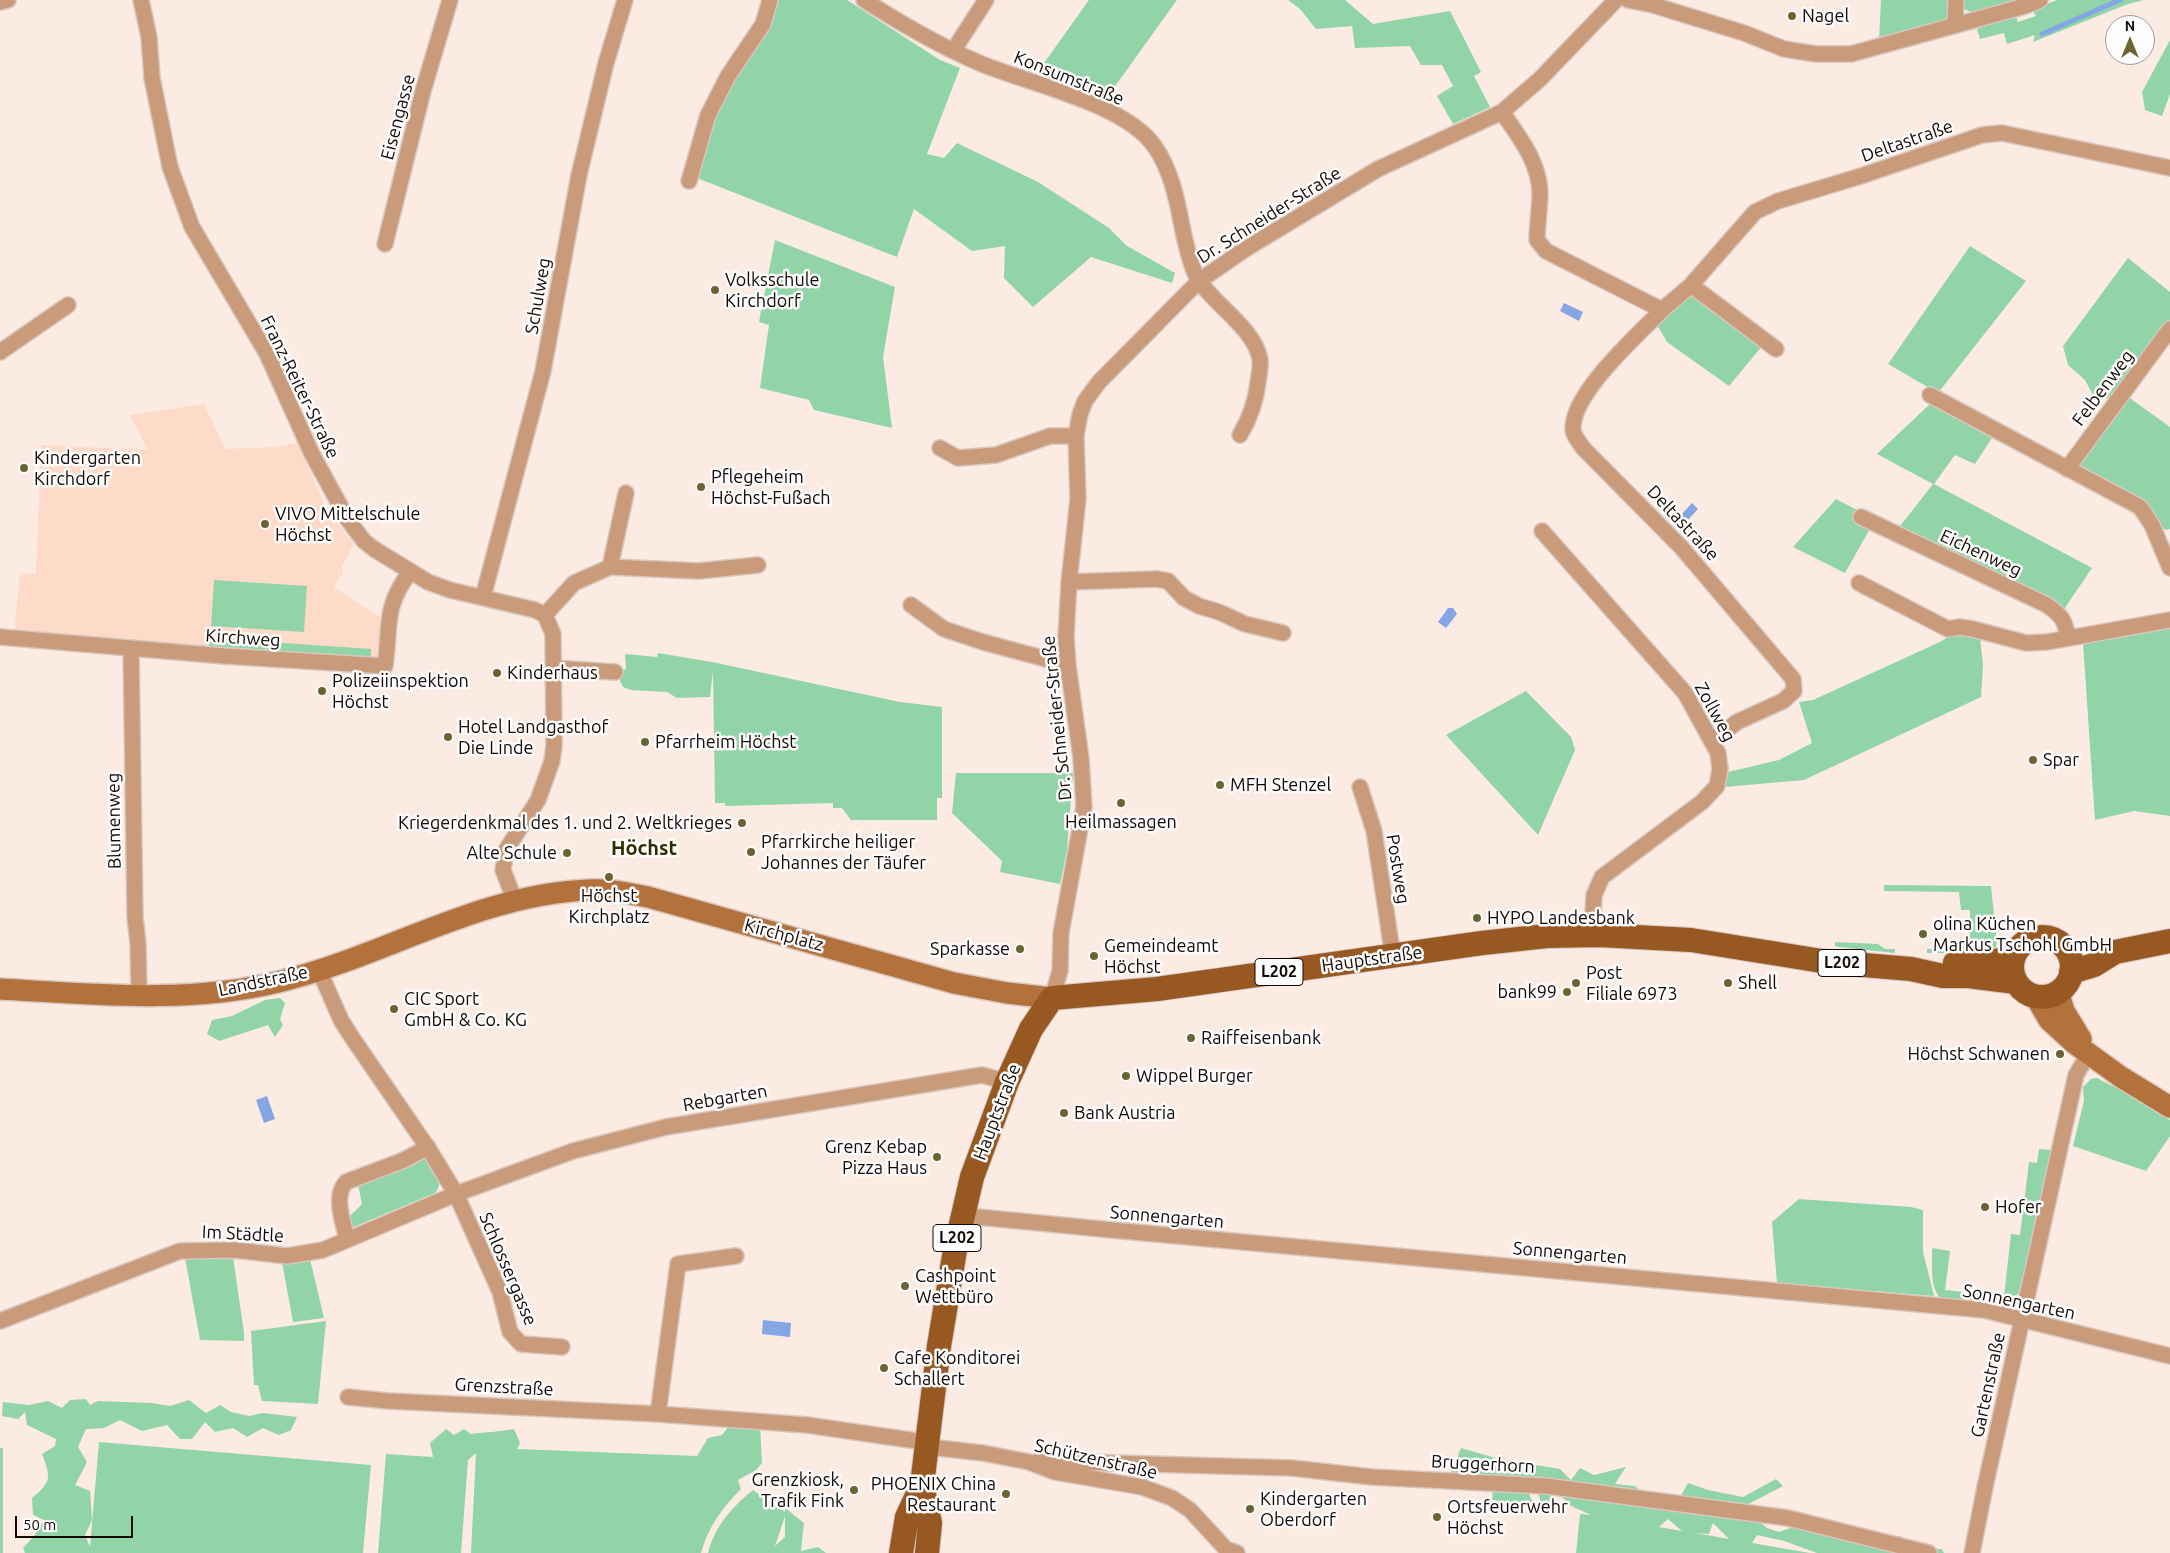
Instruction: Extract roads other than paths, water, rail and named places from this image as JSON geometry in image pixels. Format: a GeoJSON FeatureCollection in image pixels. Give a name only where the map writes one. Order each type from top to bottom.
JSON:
{"type":"FeatureCollection","features":[{"type":"Feature","properties":{"kind":"main road","name":"Kirchplatz"},"geometry":{"type":"LineString","coordinates":[[515,901],[555,893],[589,890],[627,892],[800,938],[954,983],[1052,998]]}},
{"type":"Feature","properties":{"kind":"main road","name":"Landstraße"},"geometry":{"type":"LineString","coordinates":[[0,989],[139,995],[194,994],[278,982],[320,970],[515,901]]}},
{"type":"Feature","properties":{"kind":"main road","name":"Hauptstraße"},"geometry":{"type":"LineString","coordinates":[[924,1465],[939,1346],[962,1214],[987,1132],[1007,1082],[1031,1029],[1052,998],[1157,989],[1482,943],[1546,936],[1618,934],[1691,940],[1828,962],[1911,969],[1942,976],[1968,976],[2016,982]]}},
{"type":"Feature","properties":{"kind":"main road"},"geometry":{"type":"LineString","coordinates":[[2035,937],[2053,939],[2065,948],[2071,964],[2071,972],[2064,987],[2046,994],[2021,989],[2016,982],[2012,968],[2013,958],[2018,948],[2026,941],[2035,937]]}},
{"type":"Feature","properties":{"kind":"main road"},"geometry":{"type":"LineString","coordinates":[[2071,972],[2094,965],[2115,952],[2170,941]]}},
{"type":"Feature","properties":{"kind":"main road"},"geometry":{"type":"LineString","coordinates":[[2065,948],[2099,948],[2115,952]]}},
{"type":"Feature","properties":{"kind":"main road","name":"Hauptstraße"},"geometry":{"type":"LineString","coordinates":[[1911,969],[1935,963],[1987,962],[2013,958]]}},
{"type":"Feature","properties":{"kind":"main road"},"geometry":{"type":"LineString","coordinates":[[2046,994],[2048,1020],[2074,1043],[2122,1077],[2170,1107]]}},
{"type":"Feature","properties":{"kind":"main road","name":"L202"},"geometry":{"type":"LineString","coordinates":[[901,1553],[907,1517],[924,1465]]}},
{"type":"Feature","properties":{"kind":"main road","name":"L202"},"geometry":{"type":"LineString","coordinates":[[924,1465],[930,1523],[927,1553]]}},
{"type":"Feature","properties":{"kind":"street"},"geometry":{"type":"LineString","coordinates":[[0,2],[8,0]]}},
{"type":"Feature","properties":{"kind":"street","name":"Franz-Reiter-Straße"},"geometry":{"type":"LineString","coordinates":[[141,0],[149,37],[152,78],[170,167],[192,227],[267,354],[314,459],[348,520],[364,541],[410,572],[450,590],[519,605],[545,615]]}},
{"type":"Feature","properties":{"kind":"street","name":"Eisengasse"},"geometry":{"type":"LineString","coordinates":[[385,244],[450,0]]}},
{"type":"Feature","properties":{"kind":"street","name":"Schulweg"},"geometry":{"type":"LineString","coordinates":[[483,597],[543,372],[578,175],[606,62],[624,0]]}},
{"type":"Feature","properties":{"kind":"street"},"geometry":{"type":"LineString","coordinates":[[689,181],[708,115],[728,76],[764,24],[770,0]]}},
{"type":"Feature","properties":{"kind":"street","name":"Konsumstraße"},"geometry":{"type":"LineString","coordinates":[[864,0],[977,62],[1109,110],[1138,128],[1155,146],[1166,167],[1174,192],[1191,267],[1199,281],[1254,342],[1260,360],[1257,392],[1249,420],[1240,435]]}},
{"type":"Feature","properties":{"kind":"street"},"geometry":{"type":"LineString","coordinates":[[953,50],[986,0]]}},
{"type":"Feature","properties":{"kind":"street","name":"Dr. Schneider-Straße"},"geometry":{"type":"LineString","coordinates":[[1052,998],[1060,971],[1061,933],[1084,807],[1082,758],[1068,665],[1066,636],[1069,582],[1078,498],[1076,436],[1080,414],[1085,401],[1099,382],[1199,281],[1247,248],[1378,170],[1502,112],[1540,79],[1616,0]]}},
{"type":"Feature","properties":{"kind":"street"},"geometry":{"type":"LineString","coordinates":[[1628,0],[1652,5],[1744,33],[1784,49],[1816,54],[1850,54],[2025,6],[2040,0]]}},
{"type":"Feature","properties":{"kind":"street"},"geometry":{"type":"LineString","coordinates":[[1955,25],[1956,0]]}},
{"type":"Feature","properties":{"kind":"street"},"geometry":{"type":"LineString","coordinates":[[1502,112],[1531,155],[1536,167],[1540,192],[1537,240],[1546,251],[1662,310]]}},
{"type":"Feature","properties":{"kind":"street","name":"Deltastraße"},"geometry":{"type":"LineString","coordinates":[[1713,741],[1737,722],[1783,701],[1794,691],[1793,679],[1681,547],[1584,449],[1572,432],[1574,416],[1589,387],[1662,310],[1690,285],[1755,212],[1778,201],[1862,176],[1982,135],[2002,134],[2170,168]]}},
{"type":"Feature","properties":{"kind":"street"},"geometry":{"type":"LineString","coordinates":[[1690,285],[1776,349]]}},
{"type":"Feature","properties":{"kind":"street"},"geometry":{"type":"LineString","coordinates":[[0,352],[68,305]]}},
{"type":"Feature","properties":{"kind":"street","name":"Felbenweg"},"geometry":{"type":"LineString","coordinates":[[2067,469],[2170,329]]}},
{"type":"Feature","properties":{"kind":"street"},"geometry":{"type":"LineString","coordinates":[[1930,395],[2140,507],[2165,541],[2170,568]]}},
{"type":"Feature","properties":{"kind":"street"},"geometry":{"type":"LineString","coordinates":[[940,448],[958,458],[996,455],[1050,436],[1076,436]]}},
{"type":"Feature","properties":{"kind":"street"},"geometry":{"type":"LineString","coordinates":[[610,567],[626,493]]}},
{"type":"Feature","properties":{"kind":"street","name":"Eichenweg"},"geometry":{"type":"LineString","coordinates":[[1861,517],[2047,605],[2060,615],[2066,625],[2068,638]]}},
{"type":"Feature","properties":{"kind":"street","name":"Zollweg"},"geometry":{"type":"LineString","coordinates":[[1542,531],[1685,694],[1713,741],[1718,753],[1720,769],[1717,786],[1702,802],[1602,877],[1594,895],[1592,935]]}},
{"type":"Feature","properties":{"kind":"street"},"geometry":{"type":"LineString","coordinates":[[515,901],[503,870],[506,850],[538,800],[552,761],[554,746],[553,634],[545,615],[574,583],[610,567],[699,571],[758,564]]}},
{"type":"Feature","properties":{"kind":"street","name":"Kirchweg"},"geometry":{"type":"LineString","coordinates":[[0,637],[385,666],[390,610],[394,598],[410,572]]}},
{"type":"Feature","properties":{"kind":"street"},"geometry":{"type":"LineString","coordinates":[[1069,582],[1156,579],[1168,581],[1184,598],[1199,606],[1219,612],[1245,624],[1283,633]]}},
{"type":"Feature","properties":{"kind":"street"},"geometry":{"type":"LineString","coordinates":[[1859,583],[1948,629],[1973,629],[2026,643],[2047,642],[2170,620]]}},
{"type":"Feature","properties":{"kind":"street"},"geometry":{"type":"LineString","coordinates":[[911,605],[944,629],[983,642],[1068,665]]}},
{"type":"Feature","properties":{"kind":"street","name":"Blumenweg"},"geometry":{"type":"LineString","coordinates":[[131,648],[135,907],[139,995]]}},
{"type":"Feature","properties":{"kind":"street"},"geometry":{"type":"LineString","coordinates":[[553,668],[615,672]]}},
{"type":"Feature","properties":{"kind":"street","name":"Postweg"},"geometry":{"type":"LineString","coordinates":[[1360,787],[1374,832],[1393,957]]}},
{"type":"Feature","properties":{"kind":"street","name":"Schlossergasse"},"geometry":{"type":"LineString","coordinates":[[320,970],[341,1020],[428,1147],[456,1194],[500,1292],[510,1332],[521,1344],[562,1347]]}},
{"type":"Feature","properties":{"kind":"street","name":"Gartenstraße"},"geometry":{"type":"LineString","coordinates":[[1972,1553],[2076,1075],[2089,1053]]}},
{"type":"Feature","properties":{"kind":"street","name":"Rebgarten"},"geometry":{"type":"LineString","coordinates":[[456,1194],[573,1151],[666,1127],[982,1075],[1007,1082]]}},
{"type":"Feature","properties":{"kind":"street"},"geometry":{"type":"LineString","coordinates":[[347,1239],[339,1199],[340,1188],[346,1182],[404,1160],[428,1147]]}},
{"type":"Feature","properties":{"kind":"street","name":"Im Städtle"},"geometry":{"type":"LineString","coordinates":[[0,1321],[180,1251],[235,1250],[286,1256],[323,1250],[456,1194]]}},
{"type":"Feature","properties":{"kind":"street","name":"Sonnengarten"},"geometry":{"type":"LineString","coordinates":[[962,1214],[1112,1230],[1984,1310],[2170,1356]]}},
{"type":"Feature","properties":{"kind":"street"},"geometry":{"type":"LineString","coordinates":[[658,1414],[678,1264],[736,1256]]}},
{"type":"Feature","properties":{"kind":"street","name":"Grenzstraße"},"geometry":{"type":"LineString","coordinates":[[348,1397],[388,1401],[658,1414],[807,1425],[924,1465]]}},
{"type":"Feature","properties":{"kind":"street","name":"Schützenstraße"},"geometry":{"type":"LineString","coordinates":[[924,1465],[938,1448],[983,1453],[1028,1462],[1055,1472],[1133,1485],[1172,1498],[1190,1510],[1226,1549],[1237,1553]]}},
{"type":"Feature","properties":{"kind":"street","name":"Bruggerhorn"},"geometry":{"type":"LineString","coordinates":[[1028,1462],[1292,1468],[1372,1477],[1546,1486],[1788,1518],[1929,1553]]}},
{"type":"Feature","properties":{"kind":"water"},"geometry":{"type":"Polygon","coordinates":[[[1564,303],[1583,312],[1579,321],[1560,311],[1564,303]]]}},
{"type":"Feature","properties":{"kind":"water"},"geometry":{"type":"Polygon","coordinates":[[[1692,503],[1698,509],[1686,522],[1680,516],[1692,503]]]}},
{"type":"Feature","properties":{"kind":"water"},"geometry":{"type":"Polygon","coordinates":[[[1448,608],[1453,608],[1457,614],[1446,628],[1438,622],[1448,608]]]}},
{"type":"Feature","properties":{"kind":"water"},"geometry":{"type":"Polygon","coordinates":[[[267,1096],[275,1119],[264,1123],[256,1100],[267,1096]]]}},
{"type":"Feature","properties":{"kind":"water"},"geometry":{"type":"Polygon","coordinates":[[[763,1320],[791,1323],[790,1337],[762,1334],[763,1320]]]}},
{"type":"Feature","properties":{"kind":"waterway"},"geometry":{"type":"LineString","coordinates":[[2042,34],[2120,0]]}},
{"type":"Feature","properties":{"kind":"place","name":"Nagel"},"geometry":{"type":"Point","coordinates":[1792,16]}},
{"type":"Feature","properties":{"kind":"place","name":"Volksschule Kirchdorf"},"geometry":{"type":"Point","coordinates":[715,290]}},
{"type":"Feature","properties":{"kind":"place","name":"Kindergarten Kirchdorf"},"geometry":{"type":"Point","coordinates":[24,468]}},
{"type":"Feature","properties":{"kind":"place","name":"Pflegeheim Höchst-Fußach"},"geometry":{"type":"Point","coordinates":[701,487]}},
{"type":"Feature","properties":{"kind":"place","name":"VIVO Mittelschule Höchst"},"geometry":{"type":"Point","coordinates":[265,524]}},
{"type":"Feature","properties":{"kind":"place","name":"Kinderhaus"},"geometry":{"type":"Point","coordinates":[497,673]}},
{"type":"Feature","properties":{"kind":"place","name":"Polizeiinspektion Höchst"},"geometry":{"type":"Point","coordinates":[322,691]}},
{"type":"Feature","properties":{"kind":"place","name":"Hotel Landgasthof Die Linde"},"geometry":{"type":"Point","coordinates":[448,737]}},
{"type":"Feature","properties":{"kind":"place","name":"Pfarrheim Höchst"},"geometry":{"type":"Point","coordinates":[645,742]}},
{"type":"Feature","properties":{"kind":"place","name":"Spar"},"geometry":{"type":"Point","coordinates":[2033,760]}},
{"type":"Feature","properties":{"kind":"place","name":"MFH Stenzel"},"geometry":{"type":"Point","coordinates":[1220,785]}},
{"type":"Feature","properties":{"kind":"place","name":"Heilmassagen"},"geometry":{"type":"Point","coordinates":[1121,803]}},
{"type":"Feature","properties":{"kind":"place","name":"Kriegerdenkmal des 1. und 2. Weltkrieges"},"geometry":{"type":"Point","coordinates":[742,823]}},
{"type":"Feature","properties":{"kind":"place","name":"Pfarrkirche heiliger Johannes der Täufer"},"geometry":{"type":"Point","coordinates":[751,852]}},
{"type":"Feature","properties":{"kind":"place","name":"Alte Schule"},"geometry":{"type":"Point","coordinates":[567,853]}},
{"type":"Feature","properties":{"kind":"place","name":"Höchst Kirchplatz"},"geometry":{"type":"Point","coordinates":[609,877]}},
{"type":"Feature","properties":{"kind":"place","name":"HYPO Landesbank"},"geometry":{"type":"Point","coordinates":[1477,918]}},
{"type":"Feature","properties":{"kind":"place","name":"olina Küchen Markus Tschohl GmbH"},"geometry":{"type":"Point","coordinates":[1923,934]}},
{"type":"Feature","properties":{"kind":"place","name":"Sparkasse"},"geometry":{"type":"Point","coordinates":[1020,949]}},
{"type":"Feature","properties":{"kind":"place","name":"Gemeindeamt Höchst"},"geometry":{"type":"Point","coordinates":[1094,956]}},
{"type":"Feature","properties":{"kind":"place","name":"Post Filiale 6973"},"geometry":{"type":"Point","coordinates":[1576,983]}},
{"type":"Feature","properties":{"kind":"place","name":"Shell"},"geometry":{"type":"Point","coordinates":[1728,983]}},
{"type":"Feature","properties":{"kind":"place","name":"bank99"},"geometry":{"type":"Point","coordinates":[1567,992]}},
{"type":"Feature","properties":{"kind":"place","name":"CIC Sport GmbH & Co. KG"},"geometry":{"type":"Point","coordinates":[394,1009]}},
{"type":"Feature","properties":{"kind":"place","name":"Raiffeisenbank"},"geometry":{"type":"Point","coordinates":[1191,1038]}},
{"type":"Feature","properties":{"kind":"place","name":"Höchst Schwanen"},"geometry":{"type":"Point","coordinates":[2060,1054]}},
{"type":"Feature","properties":{"kind":"place","name":"Wippel Burger"},"geometry":{"type":"Point","coordinates":[1126,1076]}},
{"type":"Feature","properties":{"kind":"place","name":"Bank Austria"},"geometry":{"type":"Point","coordinates":[1064,1113]}},
{"type":"Feature","properties":{"kind":"place","name":"Grenz Kebap Pizza Haus"},"geometry":{"type":"Point","coordinates":[937,1157]}},
{"type":"Feature","properties":{"kind":"place","name":"Hofer"},"geometry":{"type":"Point","coordinates":[1985,1207]}},
{"type":"Feature","properties":{"kind":"place","name":"Cashpoint Wettbüro"},"geometry":{"type":"Point","coordinates":[905,1286]}},
{"type":"Feature","properties":{"kind":"place","name":"Cafe Konditorei Schallert"},"geometry":{"type":"Point","coordinates":[884,1368]}},
{"type":"Feature","properties":{"kind":"place","name":"Grenzkiosk, Trafik Fink"},"geometry":{"type":"Point","coordinates":[854,1490]}},
{"type":"Feature","properties":{"kind":"place","name":"PHOENIX China Restaurant"},"geometry":{"type":"Point","coordinates":[1006,1494]}},
{"type":"Feature","properties":{"kind":"place","name":"Kindergarten Oberdorf"},"geometry":{"type":"Point","coordinates":[1250,1509]}},
{"type":"Feature","properties":{"kind":"place","name":"Ortsfeuerwehr Höchst"},"geometry":{"type":"Point","coordinates":[1437,1517]}},
{"type":"Feature","properties":{"kind":"district","name":"Höchst"},"geometry":{"type":"Point","coordinates":[644,848]}}]}
